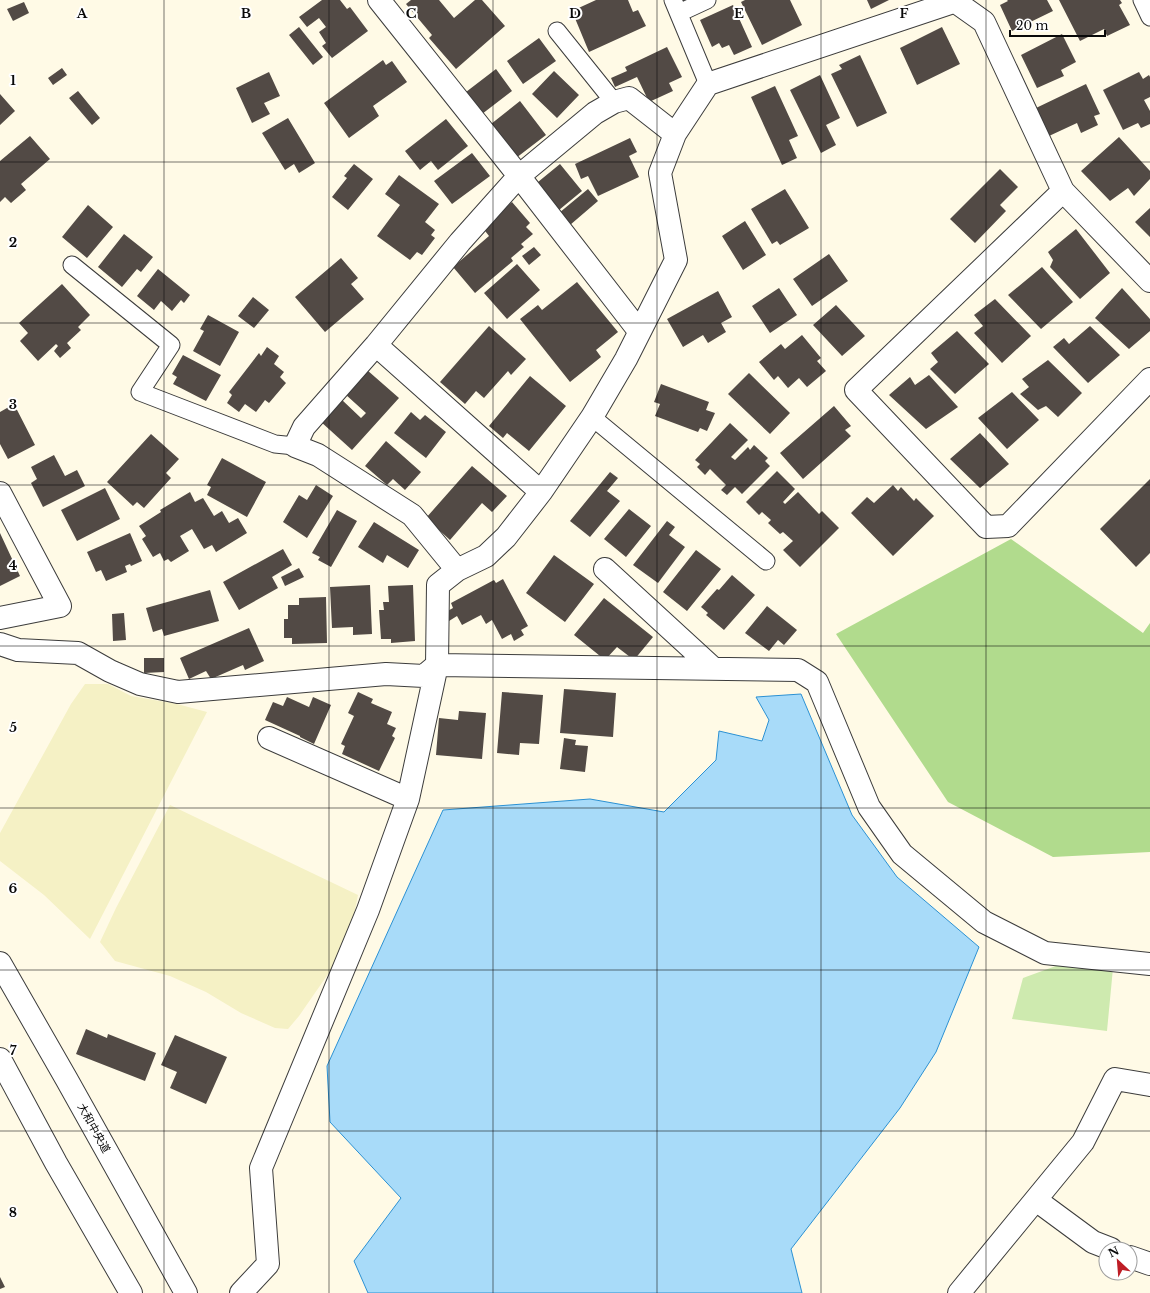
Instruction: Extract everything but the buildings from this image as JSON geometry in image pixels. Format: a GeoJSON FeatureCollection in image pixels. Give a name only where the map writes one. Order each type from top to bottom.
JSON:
{"type":"FeatureCollection","features":[{"type":"Feature","properties":{"kind":"street"},"geometry":{"type":"LineString","coordinates":[[379,0],[519,176],[639,331]]}},
{"type":"Feature","properties":{"kind":"street"},"geometry":{"type":"LineString","coordinates":[[240,1293],[268,1264],[261,1168],[368,910],[408,799],[437,665],[438,585],[457,570],[486,556],[506,537],[541,492],[592,417],[626,359],[676,260],[660,173],[675,134],[708,84],[956,1],[984,22],[1063,191],[1150,281]]}},
{"type":"Feature","properties":{"kind":"street"},"geometry":{"type":"LineString","coordinates":[[457,570],[412,515],[318,455],[295,446],[304,427],[376,345],[460,242],[519,176],[595,113],[614,102],[629,98],[675,134]]}},
{"type":"Feature","properties":{"kind":"street"},"geometry":{"type":"LineString","coordinates":[[1063,191],[856,390],[986,527],[1008,526],[1150,379]]}},
{"type":"Feature","properties":{"kind":"street"},"geometry":{"type":"LineString","coordinates":[[376,345],[541,492]]}},
{"type":"Feature","properties":{"kind":"street"},"geometry":{"type":"LineString","coordinates":[[0,492],[60,606],[0,618]]}},
{"type":"Feature","properties":{"kind":"street"},"geometry":{"type":"LineString","coordinates":[[605,569],[714,668]]}},
{"type":"Feature","properties":{"kind":"street"},"geometry":{"type":"LineString","coordinates":[[0,644],[18,650],[78,653],[140,684],[178,692],[386,674],[424,676],[437,665],[798,670],[817,682],[869,807],[902,854],[984,922],[1045,953],[1150,964]]}},
{"type":"Feature","properties":{"kind":"street"},"geometry":{"type":"LineString","coordinates":[[269,738],[408,799]]}},
{"type":"Feature","properties":{"kind":"street","name":"大和中央道"},"geometry":{"type":"LineString","coordinates":[[0,964],[67,1080],[186,1293]]}},
{"type":"Feature","properties":{"kind":"street"},"geometry":{"type":"LineString","coordinates":[[0,1059],[56,1163],[131,1293]]}},
{"type":"Feature","properties":{"kind":"street"},"geometry":{"type":"LineString","coordinates":[[959,1293],[1083,1142],[1115,1079],[1150,1085]]}},
{"type":"Feature","properties":{"kind":"street"},"geometry":{"type":"LineString","coordinates":[[1036,1200],[1093,1242],[1098,1244]]}},
{"type":"Feature","properties":{"kind":"street"},"geometry":{"type":"LineString","coordinates":[[1138,1260],[1150,1264]]}},
{"type":"Feature","properties":{"kind":"lane"},"geometry":{"type":"LineString","coordinates":[[707,0],[676,6],[708,84]]}},
{"type":"Feature","properties":{"kind":"lane"},"geometry":{"type":"LineString","coordinates":[[1142,0],[1150,17]]}},
{"type":"Feature","properties":{"kind":"lane"},"geometry":{"type":"LineString","coordinates":[[557,31],[614,102]]}},
{"type":"Feature","properties":{"kind":"lane"},"geometry":{"type":"LineString","coordinates":[[72,265],[171,345],[140,392],[275,444],[295,446]]}},
{"type":"Feature","properties":{"kind":"lane"},"geometry":{"type":"LineString","coordinates":[[592,417],[766,561]]}},
{"type":"Feature","properties":{"kind":"shaded area"},"geometry":{"type":"Polygon","coordinates":[[[85,684],[108,684],[131,696],[177,704],[207,712],[90,939],[44,895],[0,861],[0,833],[71,704],[85,684]]]}},
{"type":"Feature","properties":{"kind":"shaded area"},"geometry":{"type":"Polygon","coordinates":[[[170,805],[358,895],[354,915],[335,964],[299,1016],[288,1029],[275,1028],[241,1013],[206,992],[170,976],[115,961],[100,942],[116,908],[170,805]]]}},
{"type":"Feature","properties":{"kind":"green space"},"geometry":{"type":"Polygon","coordinates":[[[1011,539],[1143,633],[1150,623],[1150,852],[1053,857],[948,802],[836,634],[1011,539]]]}},
{"type":"Feature","properties":{"kind":"green space"},"geometry":{"type":"Polygon","coordinates":[[[1064,963],[1113,968],[1107,1031],[1012,1019],[1023,978],[1064,963]]]}},
{"type":"Feature","properties":{"kind":"water"},"geometry":{"type":"Polygon","coordinates":[[[801,694],[852,815],[897,877],[979,947],[936,1052],[900,1108],[791,1249],[802,1293],[368,1293],[354,1261],[401,1198],[330,1122],[327,1066],[443,810],[590,799],[664,812],[716,760],[719,731],[762,741],[769,720],[756,697],[801,694]]]}}]}
